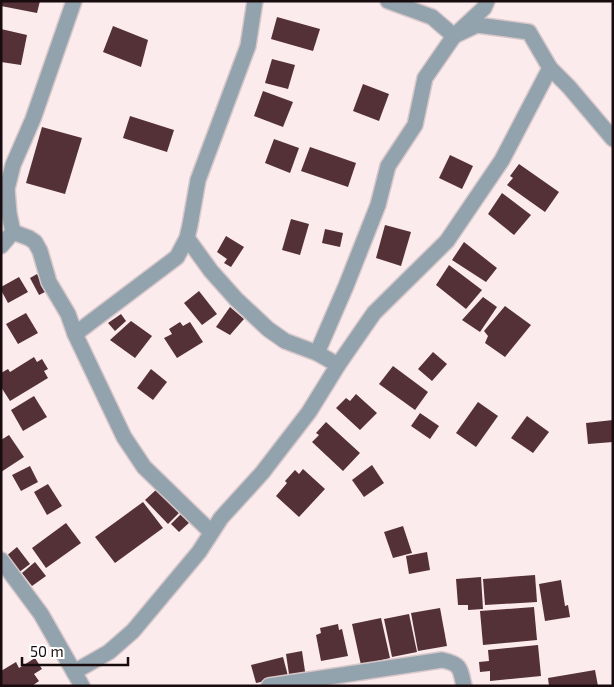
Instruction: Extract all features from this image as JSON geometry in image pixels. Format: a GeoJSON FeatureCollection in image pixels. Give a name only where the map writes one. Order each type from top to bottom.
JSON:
{"type":"FeatureCollection","features":[{"type":"Feature","properties":{"kind":"street"},"geometry":{"type":"LineString","coordinates":[[13,232],[7,188],[13,165],[33,118],[74,1]]}},
{"type":"Feature","properties":{"kind":"street"},"geometry":{"type":"LineString","coordinates":[[75,334],[177,257],[187,238],[198,180],[248,46],[255,1]]}},
{"type":"Feature","properties":{"kind":"street"},"geometry":{"type":"LineString","coordinates":[[388,1],[432,17],[454,36]]}},
{"type":"Feature","properties":{"kind":"street"},"geometry":{"type":"LineString","coordinates":[[317,353],[378,205],[388,166],[415,125],[425,78],[454,36],[484,8],[487,1]]}},
{"type":"Feature","properties":{"kind":"street"},"geometry":{"type":"LineString","coordinates":[[454,36],[477,25],[529,32],[550,68],[613,139]]}},
{"type":"Feature","properties":{"kind":"street"},"geometry":{"type":"LineString","coordinates":[[74,672],[110,652],[133,631],[199,552],[221,518],[262,474],[310,412],[338,365],[374,314],[446,241],[502,160],[550,68]]}},
{"type":"Feature","properties":{"kind":"street"},"geometry":{"type":"LineString","coordinates":[[1,246],[13,232]]}},
{"type":"Feature","properties":{"kind":"street"},"geometry":{"type":"LineString","coordinates":[[13,232],[29,238],[35,242],[40,250],[49,282],[68,314],[75,334],[124,437],[144,467],[211,532]]}},
{"type":"Feature","properties":{"kind":"street"},"geometry":{"type":"LineString","coordinates":[[187,238],[211,271],[236,300],[268,329],[285,341],[317,353],[338,365]]}},
{"type":"Feature","properties":{"kind":"street"},"geometry":{"type":"LineString","coordinates":[[3,564],[41,614],[82,686]]}},
{"type":"Feature","properties":{"kind":"street"},"geometry":{"type":"LineString","coordinates":[[269,686],[442,660],[453,662],[460,668],[464,686]]}},
{"type":"Feature","properties":{"kind":"building"},"geometry":{"type":"Polygon","coordinates":[[[1,1],[40,1],[37,13],[1,6],[1,1]]]}},
{"type":"Feature","properties":{"kind":"building"},"geometry":{"type":"Polygon","coordinates":[[[277,17],[320,29],[313,51],[271,39],[277,17]]]}},
{"type":"Feature","properties":{"kind":"building"},"geometry":{"type":"Polygon","coordinates":[[[113,26],[148,40],[141,67],[103,52],[113,26]]]}},
{"type":"Feature","properties":{"kind":"building"},"geometry":{"type":"Polygon","coordinates":[[[1,29],[27,35],[21,65],[1,62],[1,29]]]}},
{"type":"Feature","properties":{"kind":"building"},"geometry":{"type":"Polygon","coordinates":[[[272,59],[295,65],[288,89],[265,83],[272,59]]]}},
{"type":"Feature","properties":{"kind":"building"},"geometry":{"type":"Polygon","coordinates":[[[363,84],[389,94],[379,121],[353,111],[363,84]]]}},
{"type":"Feature","properties":{"kind":"building"},"geometry":{"type":"Polygon","coordinates":[[[263,91],[293,102],[283,127],[254,116],[263,91]]]}},
{"type":"Feature","properties":{"kind":"building"},"geometry":{"type":"Polygon","coordinates":[[[130,116],[174,130],[167,152],[123,138],[130,116]]]}},
{"type":"Feature","properties":{"kind":"building"},"geometry":{"type":"Polygon","coordinates":[[[42,127],[82,138],[65,194],[26,183],[42,127]]]}},
{"type":"Feature","properties":{"kind":"building"},"geometry":{"type":"Polygon","coordinates":[[[274,139],[299,148],[290,173],[265,163],[274,139]]]}},
{"type":"Feature","properties":{"kind":"building"},"geometry":{"type":"Polygon","coordinates":[[[310,147],[356,163],[348,187],[301,171],[310,147]]]}},
{"type":"Feature","properties":{"kind":"building"},"geometry":{"type":"Polygon","coordinates":[[[450,155],[473,166],[462,189],[439,178],[450,155]]]}},
{"type":"Feature","properties":{"kind":"building"},"geometry":{"type":"Polygon","coordinates":[[[519,164],[559,192],[545,212],[507,185],[513,178],[510,176],[519,164]]]}},
{"type":"Feature","properties":{"kind":"building"},"geometry":{"type":"Polygon","coordinates":[[[502,193],[531,215],[514,235],[488,214],[502,193]]]}},
{"type":"Feature","properties":{"kind":"building"},"geometry":{"type":"Polygon","coordinates":[[[291,219],[309,224],[300,255],[282,250],[291,219]]]}},
{"type":"Feature","properties":{"kind":"building"},"geometry":{"type":"Polygon","coordinates":[[[385,225],[411,232],[401,266],[376,258],[385,225]]]}},
{"type":"Feature","properties":{"kind":"building"},"geometry":{"type":"Polygon","coordinates":[[[325,229],[343,233],[340,247],[322,243],[325,229]]]}},
{"type":"Feature","properties":{"kind":"building"},"geometry":{"type":"Polygon","coordinates":[[[226,236],[244,247],[231,267],[224,263],[227,259],[217,252],[226,236]]]}},
{"type":"Feature","properties":{"kind":"building"},"geometry":{"type":"Polygon","coordinates":[[[464,242],[497,268],[486,282],[452,260],[464,242]]]}},
{"type":"Feature","properties":{"kind":"building"},"geometry":{"type":"Polygon","coordinates":[[[449,265],[482,290],[466,309],[436,285],[449,265]]]}},
{"type":"Feature","properties":{"kind":"building"},"geometry":{"type":"Polygon","coordinates":[[[37,274],[47,291],[39,295],[30,278],[37,274]]]}},
{"type":"Feature","properties":{"kind":"building"},"geometry":{"type":"Polygon","coordinates":[[[19,277],[28,292],[8,303],[1,287],[19,277]]]}},
{"type":"Feature","properties":{"kind":"building"},"geometry":{"type":"Polygon","coordinates":[[[199,291],[217,314],[202,325],[184,303],[199,291]]]}},
{"type":"Feature","properties":{"kind":"building"},"geometry":{"type":"Polygon","coordinates":[[[483,297],[497,307],[480,332],[462,320],[483,297]]]}},
{"type":"Feature","properties":{"kind":"building"},"geometry":{"type":"Polygon","coordinates":[[[505,306],[531,325],[505,357],[485,343],[488,336],[484,331],[505,306]]]}},
{"type":"Feature","properties":{"kind":"building"},"geometry":{"type":"Polygon","coordinates":[[[230,307],[244,319],[230,335],[216,327],[230,307]]]}},
{"type":"Feature","properties":{"kind":"building"},"geometry":{"type":"Polygon","coordinates":[[[26,313],[38,333],[18,344],[6,324],[26,313]]]}},
{"type":"Feature","properties":{"kind":"building"},"geometry":{"type":"Polygon","coordinates":[[[121,314],[126,321],[115,331],[108,323],[121,314]]]}},
{"type":"Feature","properties":{"kind":"building"},"geometry":{"type":"Polygon","coordinates":[[[131,321],[152,336],[135,358],[110,340],[131,321]]]}},
{"type":"Feature","properties":{"kind":"building"},"geometry":{"type":"Polygon","coordinates":[[[180,322],[183,326],[190,322],[203,342],[177,358],[164,338],[172,334],[169,329],[180,322]]]}},
{"type":"Feature","properties":{"kind":"building"},"geometry":{"type":"Polygon","coordinates":[[[433,352],[447,364],[432,381],[418,369],[433,352]]]}},
{"type":"Feature","properties":{"kind":"building"},"geometry":{"type":"Polygon","coordinates":[[[34,357],[37,362],[42,359],[48,369],[44,371],[48,378],[10,401],[1,387],[1,373],[8,369],[10,372],[34,357]]]}},
{"type":"Feature","properties":{"kind":"building"},"geometry":{"type":"Polygon","coordinates":[[[393,366],[428,392],[415,410],[379,384],[393,366]]]}},
{"type":"Feature","properties":{"kind":"building"},"geometry":{"type":"Polygon","coordinates":[[[151,369],[167,382],[153,400],[137,388],[151,369]]]}},
{"type":"Feature","properties":{"kind":"building"},"geometry":{"type":"Polygon","coordinates":[[[356,394],[377,413],[360,430],[336,408],[346,398],[350,401],[356,394]]]}},
{"type":"Feature","properties":{"kind":"building"},"geometry":{"type":"Polygon","coordinates":[[[34,396],[47,417],[23,431],[11,410],[34,396]]]}},
{"type":"Feature","properties":{"kind":"building"},"geometry":{"type":"Polygon","coordinates":[[[478,402],[498,416],[476,447],[456,433],[478,402]]]}},
{"type":"Feature","properties":{"kind":"building"},"geometry":{"type":"Polygon","coordinates":[[[420,413],[439,426],[430,439],[411,426],[420,413]]]}},
{"type":"Feature","properties":{"kind":"building"},"geometry":{"type":"Polygon","coordinates":[[[527,416],[549,432],[533,453],[511,438],[527,416]]]}},
{"type":"Feature","properties":{"kind":"building"},"geometry":{"type":"Polygon","coordinates":[[[613,420],[613,442],[588,444],[586,423],[613,420]]]}},
{"type":"Feature","properties":{"kind":"building"},"geometry":{"type":"Polygon","coordinates":[[[326,422],[360,453],[343,471],[312,442],[319,435],[316,433],[326,422]]]}},
{"type":"Feature","properties":{"kind":"building"},"geometry":{"type":"Polygon","coordinates":[[[9,435],[24,457],[1,472],[1,440],[9,435]]]}},
{"type":"Feature","properties":{"kind":"building"},"geometry":{"type":"Polygon","coordinates":[[[372,465],[384,483],[364,497],[352,480],[372,465]]]}},
{"type":"Feature","properties":{"kind":"building"},"geometry":{"type":"Polygon","coordinates":[[[30,466],[38,482],[21,491],[12,475],[30,466]]]}},
{"type":"Feature","properties":{"kind":"building"},"geometry":{"type":"Polygon","coordinates":[[[303,469],[325,489],[299,517],[276,496],[287,483],[285,481],[295,470],[299,474],[303,469]]]}},
{"type":"Feature","properties":{"kind":"building"},"geometry":{"type":"Polygon","coordinates":[[[48,484],[62,506],[47,515],[34,492],[48,484]]]}},
{"type":"Feature","properties":{"kind":"building"},"geometry":{"type":"Polygon","coordinates":[[[157,489],[179,513],[168,524],[145,500],[157,489]]]}},
{"type":"Feature","properties":{"kind":"building"},"geometry":{"type":"Polygon","coordinates":[[[143,502],[163,528],[115,563],[95,537],[143,502]]]}},
{"type":"Feature","properties":{"kind":"building"},"geometry":{"type":"Polygon","coordinates":[[[182,513],[190,522],[179,532],[171,524],[182,513]]]}},
{"type":"Feature","properties":{"kind":"building"},"geometry":{"type":"Polygon","coordinates":[[[66,523],[81,543],[46,568],[32,548],[66,523]]]}},
{"type":"Feature","properties":{"kind":"building"},"geometry":{"type":"Polygon","coordinates":[[[403,526],[412,553],[393,558],[384,532],[403,526]]]}},
{"type":"Feature","properties":{"kind":"building"},"geometry":{"type":"Polygon","coordinates":[[[17,547],[30,564],[18,573],[5,557],[17,547]]]}},
{"type":"Feature","properties":{"kind":"building"},"geometry":{"type":"Polygon","coordinates":[[[427,552],[430,570],[409,574],[406,556],[427,552]]]}},
{"type":"Feature","properties":{"kind":"building"},"geometry":{"type":"Polygon","coordinates":[[[35,562],[46,576],[32,586],[22,573],[35,562]]]}},
{"type":"Feature","properties":{"kind":"building"},"geometry":{"type":"Polygon","coordinates":[[[535,575],[537,602],[485,605],[483,579],[535,575]]]}},
{"type":"Feature","properties":{"kind":"building"},"geometry":{"type":"Polygon","coordinates":[[[481,577],[483,609],[468,610],[468,605],[458,605],[456,579],[481,577]]]}},
{"type":"Feature","properties":{"kind":"building"},"geometry":{"type":"Polygon","coordinates":[[[561,580],[565,606],[568,605],[570,617],[545,621],[539,584],[561,580]]]}},
{"type":"Feature","properties":{"kind":"building"},"geometry":{"type":"Polygon","coordinates":[[[534,607],[537,640],[483,645],[480,611],[534,607]]]}},
{"type":"Feature","properties":{"kind":"building"},"geometry":{"type":"Polygon","coordinates":[[[440,608],[447,646],[418,651],[411,613],[440,608]]]}},
{"type":"Feature","properties":{"kind":"building"},"geometry":{"type":"Polygon","coordinates":[[[409,614],[417,652],[392,657],[384,619],[409,614]]]}},
{"type":"Feature","properties":{"kind":"building"},"geometry":{"type":"Polygon","coordinates":[[[381,618],[390,658],[361,665],[352,624],[381,618]]]}},
{"type":"Feature","properties":{"kind":"building"},"geometry":{"type":"Polygon","coordinates":[[[338,624],[339,630],[342,629],[348,656],[321,661],[316,635],[321,633],[320,628],[338,624]]]}},
{"type":"Feature","properties":{"kind":"building"},"geometry":{"type":"Polygon","coordinates":[[[538,645],[541,676],[490,681],[490,671],[480,672],[479,662],[489,661],[488,650],[538,645]]]}},
{"type":"Feature","properties":{"kind":"building"},"geometry":{"type":"Polygon","coordinates":[[[302,651],[306,678],[290,681],[286,654],[302,651]]]}},
{"type":"Feature","properties":{"kind":"building"},"geometry":{"type":"Polygon","coordinates":[[[283,657],[288,676],[256,683],[251,665],[283,657]]]}},
{"type":"Feature","properties":{"kind":"building"},"geometry":{"type":"Polygon","coordinates":[[[35,658],[42,669],[34,674],[39,681],[32,686],[2,686],[1,671],[16,662],[19,668],[35,658]]]}},
{"type":"Feature","properties":{"kind":"building"},"geometry":{"type":"Polygon","coordinates":[[[595,670],[598,686],[549,686],[548,678],[595,670]]]}}]}
